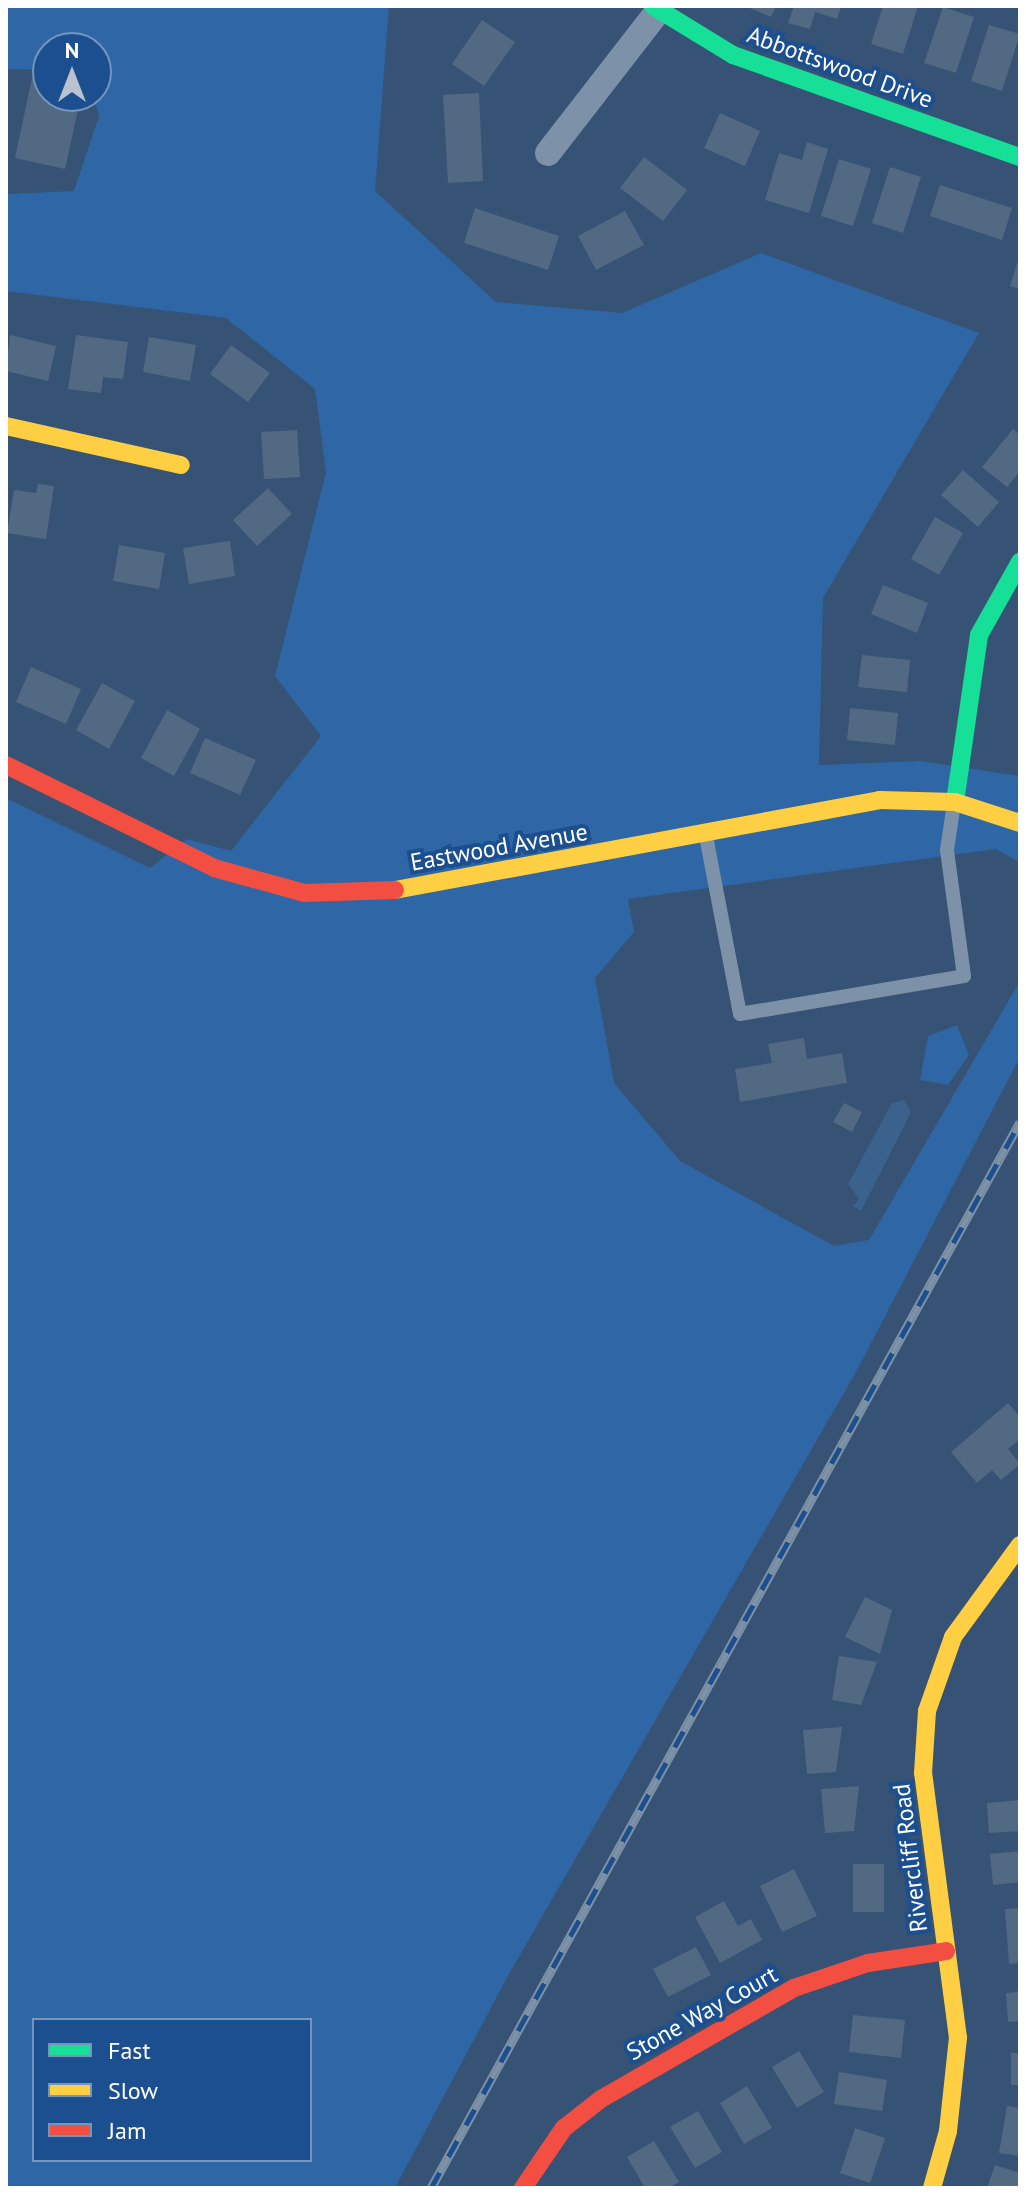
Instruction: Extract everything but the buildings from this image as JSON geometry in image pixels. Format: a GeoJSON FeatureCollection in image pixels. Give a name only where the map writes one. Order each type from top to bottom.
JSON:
{"type":"FeatureCollection","features":[{"type":"Feature","properties":{"kind":"street"},"geometry":{"type":"LineString","coordinates":[[548,153],[655,9]]}},
{"type":"Feature","properties":{"kind":"street","name":"Abbottswood Drive"},"geometry":{"type":"LineString","coordinates":[[655,9],[733,55],[1020,157]]}},
{"type":"Feature","properties":{"kind":"street"},"geometry":{"type":"LineString","coordinates":[[6,426],[181,465]]}},
{"type":"Feature","properties":{"kind":"street"},"geometry":{"type":"LineString","coordinates":[[955,802],[979,635],[1020,562]]}},
{"type":"Feature","properties":{"kind":"street","name":"Eastwood Avenue"},"geometry":{"type":"LineString","coordinates":[[6,765],[214,868],[305,893],[400,890],[880,800],[955,802],[1020,823]]}},
{"type":"Feature","properties":{"kind":"street","name":"Rivercliff Road"},"geometry":{"type":"LineString","coordinates":[[932,2188],[956,2085],[956,2006],[923,1773],[927,1711],[953,1637],[1020,1545]]}},
{"type":"Feature","properties":{"kind":"street","name":"Stone Way Court"},"geometry":{"type":"LineString","coordinates":[[523,2188],[564,2128],[601,2099],[780,1996],[868,1963],[946,1951]]}},
{"type":"Feature","properties":{"kind":"lane"},"geometry":{"type":"LineString","coordinates":[[705,832],[740,1014],[964,976],[947,850],[955,802]]}},
{"type":"Feature","properties":{"kind":"shaded area"},"geometry":{"type":"Polygon","coordinates":[[[6,6],[389,6],[375,191],[496,302],[622,313],[761,253],[979,333],[823,598],[819,765],[920,761],[1020,776],[1020,863],[996,849],[628,899],[634,932],[595,978],[614,1083],[680,1161],[834,1246],[869,1240],[1020,981],[1020,1057],[855,1374],[509,1974],[395,2188],[6,2188],[6,798],[150,868],[187,839],[231,851],[321,736],[275,676],[326,472],[315,389],[226,318],[6,291],[6,194],[74,191],[98,112],[112,112],[112,32],[32,32],[32,70],[6,69],[6,6]]]}},
{"type":"Feature","properties":{"kind":"shaded area"},"geometry":{"type":"Polygon","coordinates":[[[957,1025],[969,1055],[948,1085],[920,1080],[928,1036],[957,1025]]]}},
{"type":"Feature","properties":{"kind":"shaded area"},"geometry":{"type":"Polygon","coordinates":[[[904,1100],[911,1112],[861,1211],[853,1206],[859,1199],[848,1184],[892,1103],[904,1100]]]}},
{"type":"Feature","properties":{"kind":"railway"},"geometry":{"type":"LineString","coordinates":[[431,2188],[1020,1122]]}},
{"type":"Feature","properties":{"kind":"traffic: fast"},"geometry":{"type":"LineString","coordinates":[[653,6],[733,55],[1020,157]]}},
{"type":"Feature","properties":{"kind":"traffic: fast"},"geometry":{"type":"LineString","coordinates":[[955,802],[979,635],[1020,562]]}},
{"type":"Feature","properties":{"kind":"traffic: slow"},"geometry":{"type":"LineString","coordinates":[[6,426],[181,465]]}},
{"type":"Feature","properties":{"kind":"traffic: slow"},"geometry":{"type":"LineString","coordinates":[[395,890],[880,800],[955,802],[1020,823]]}},
{"type":"Feature","properties":{"kind":"traffic: slow"},"geometry":{"type":"LineString","coordinates":[[932,2188],[948,2131],[958,2038],[923,1773],[927,1711],[953,1637],[1020,1545]]}},
{"type":"Feature","properties":{"kind":"traffic: jam"},"geometry":{"type":"LineString","coordinates":[[6,765],[214,868],[305,893],[395,890]]}},
{"type":"Feature","properties":{"kind":"traffic: jam"},"geometry":{"type":"LineString","coordinates":[[523,2188],[564,2128],[601,2099],[794,1988],[868,1963],[946,1951]]}}]}
